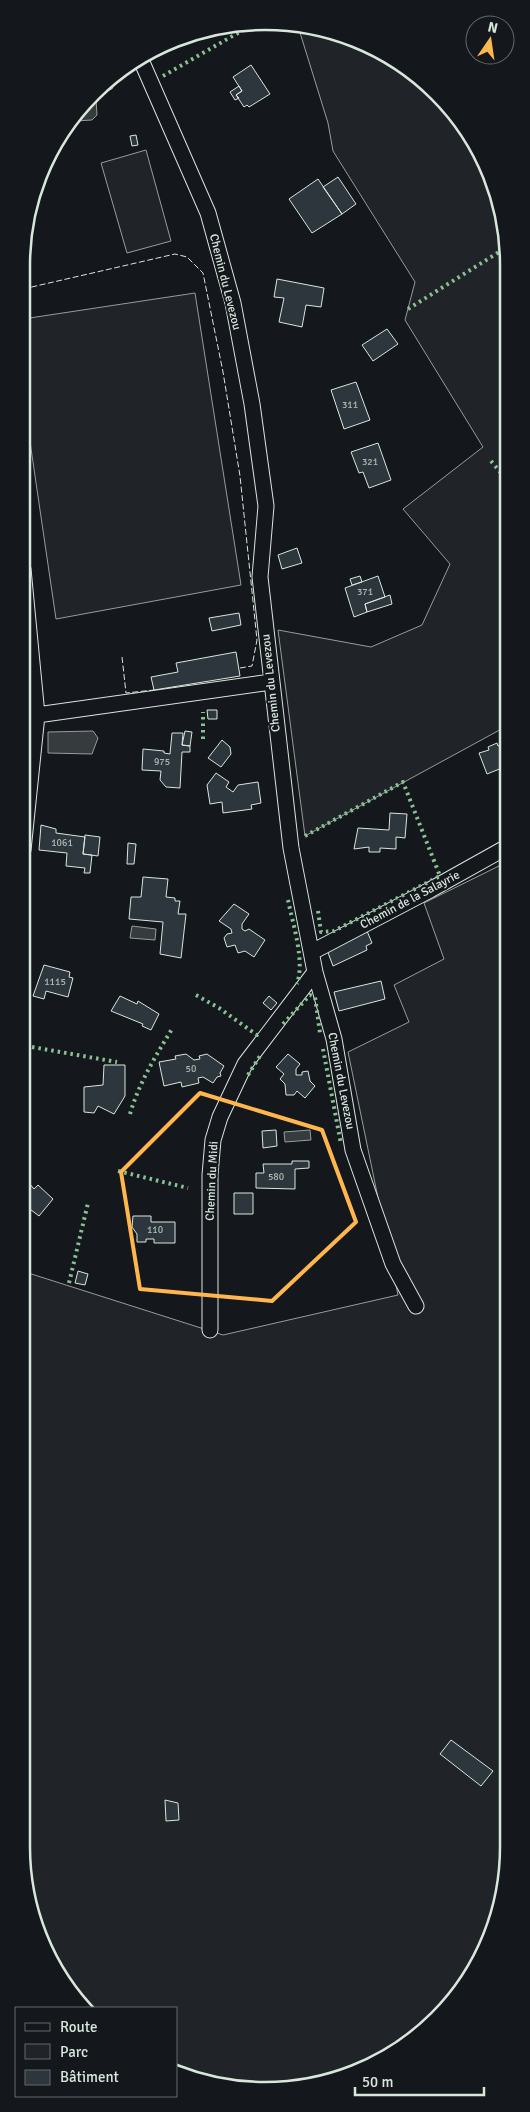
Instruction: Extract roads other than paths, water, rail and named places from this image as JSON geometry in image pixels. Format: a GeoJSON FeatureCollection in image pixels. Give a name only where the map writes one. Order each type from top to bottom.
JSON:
{"type":"FeatureCollection","features":[{"type":"Feature","properties":{"kind":"street","name":"Chemin du Levezou"},"geometry":{"type":"LineString","coordinates":[[143,64],[208,213],[232,303],[252,404],[266,506],[260,577],[291,848],[315,972],[334,1039],[354,1150],[393,1264],[416,1306]]}},
{"type":"Feature","properties":{"kind":"street"},"geometry":{"type":"LineString","coordinates":[[30,642],[37,715],[30,782]]}},
{"type":"Feature","properties":{"kind":"street"},"geometry":{"type":"LineString","coordinates":[[37,715],[271,682]]}},
{"type":"Feature","properties":{"kind":"street","name":"Chemin de la Salayrie"},"geometry":{"type":"LineString","coordinates":[[312,952],[500,851]]}},
{"type":"Feature","properties":{"kind":"street","name":"Chemin du Midi"},"geometry":{"type":"LineString","coordinates":[[210,1330],[210,1176],[213,1140],[220,1116],[245,1064],[315,972]]}}]}
